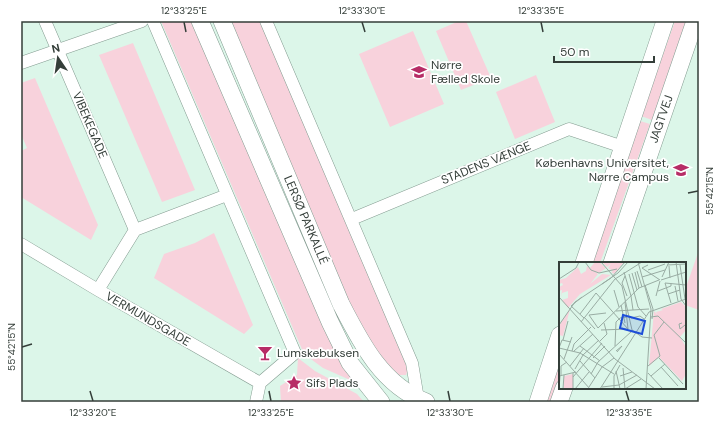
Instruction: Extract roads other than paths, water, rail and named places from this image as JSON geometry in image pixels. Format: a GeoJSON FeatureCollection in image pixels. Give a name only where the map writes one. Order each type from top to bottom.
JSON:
{"type":"FeatureCollection","features":[{"type":"Feature","properties":{"kind":"street","name":"VIBEKEGADE"},"geometry":{"type":"LineString","coordinates":[[45,21],[135,230]]}},
{"type":"Feature","properties":{"kind":"street"},"geometry":{"type":"LineString","coordinates":[[21,63],[142,21]]}},
{"type":"Feature","properties":{"kind":"street"},"geometry":{"type":"LineString","coordinates":[[153,21],[296,353],[260,384],[256,402]]}},
{"type":"Feature","properties":{"kind":"street","name":"LERSØ PARKALLÉ"},"geometry":{"type":"LineString","coordinates":[[200,21],[330,322],[350,363],[381,402]]}},
{"type":"Feature","properties":{"kind":"street","name":"LERSØ PARKALLÉ"},"geometry":{"type":"LineString","coordinates":[[222,21],[341,304],[364,348],[385,374],[401,388],[422,401]]}},
{"type":"Feature","properties":{"kind":"street","name":"LERSØ PARKALLÉ"},"geometry":{"type":"LineString","coordinates":[[266,21],[352,219],[412,363],[422,401]]}},
{"type":"Feature","properties":{"kind":"street"},"geometry":{"type":"LineString","coordinates":[[584,262],[622,147],[666,21]]}},
{"type":"Feature","properties":{"kind":"street","name":"JAGTVEJ"},"geometry":{"type":"LineString","coordinates":[[612,262],[695,21]]}},
{"type":"Feature","properties":{"kind":"street","name":"STADENS VÆNGE"},"geometry":{"type":"LineString","coordinates":[[352,219],[569,129],[622,147]]}},
{"type":"Feature","properties":{"kind":"street"},"geometry":{"type":"LineString","coordinates":[[98,290],[135,230],[227,195]]}},
{"type":"Feature","properties":{"kind":"street","name":"VERMUNDSGADE"},"geometry":{"type":"LineString","coordinates":[[21,244],[260,384]]}},
{"type":"Feature","properties":{"kind":"street"},"geometry":{"type":"LineString","coordinates":[[538,402],[559,338]]}},
{"type":"Feature","properties":{"kind":"street"},"geometry":{"type":"LineString","coordinates":[[559,402],[564,389]]}},
{"type":"Feature","properties":{"kind":"place","name":"Nørre Fælled Skole"},"geometry":{"type":"Point","coordinates":[419,72]}},
{"type":"Feature","properties":{"kind":"place","name":"Københavns Universitet, Nørre Campus"},"geometry":{"type":"Point","coordinates":[681,170]}},
{"type":"Feature","properties":{"kind":"place","name":"Lumskebuksen"},"geometry":{"type":"Point","coordinates":[265,353]}},
{"type":"Feature","properties":{"kind":"place","name":"Sifs Plads"},"geometry":{"type":"Point","coordinates":[294,383]}}]}
